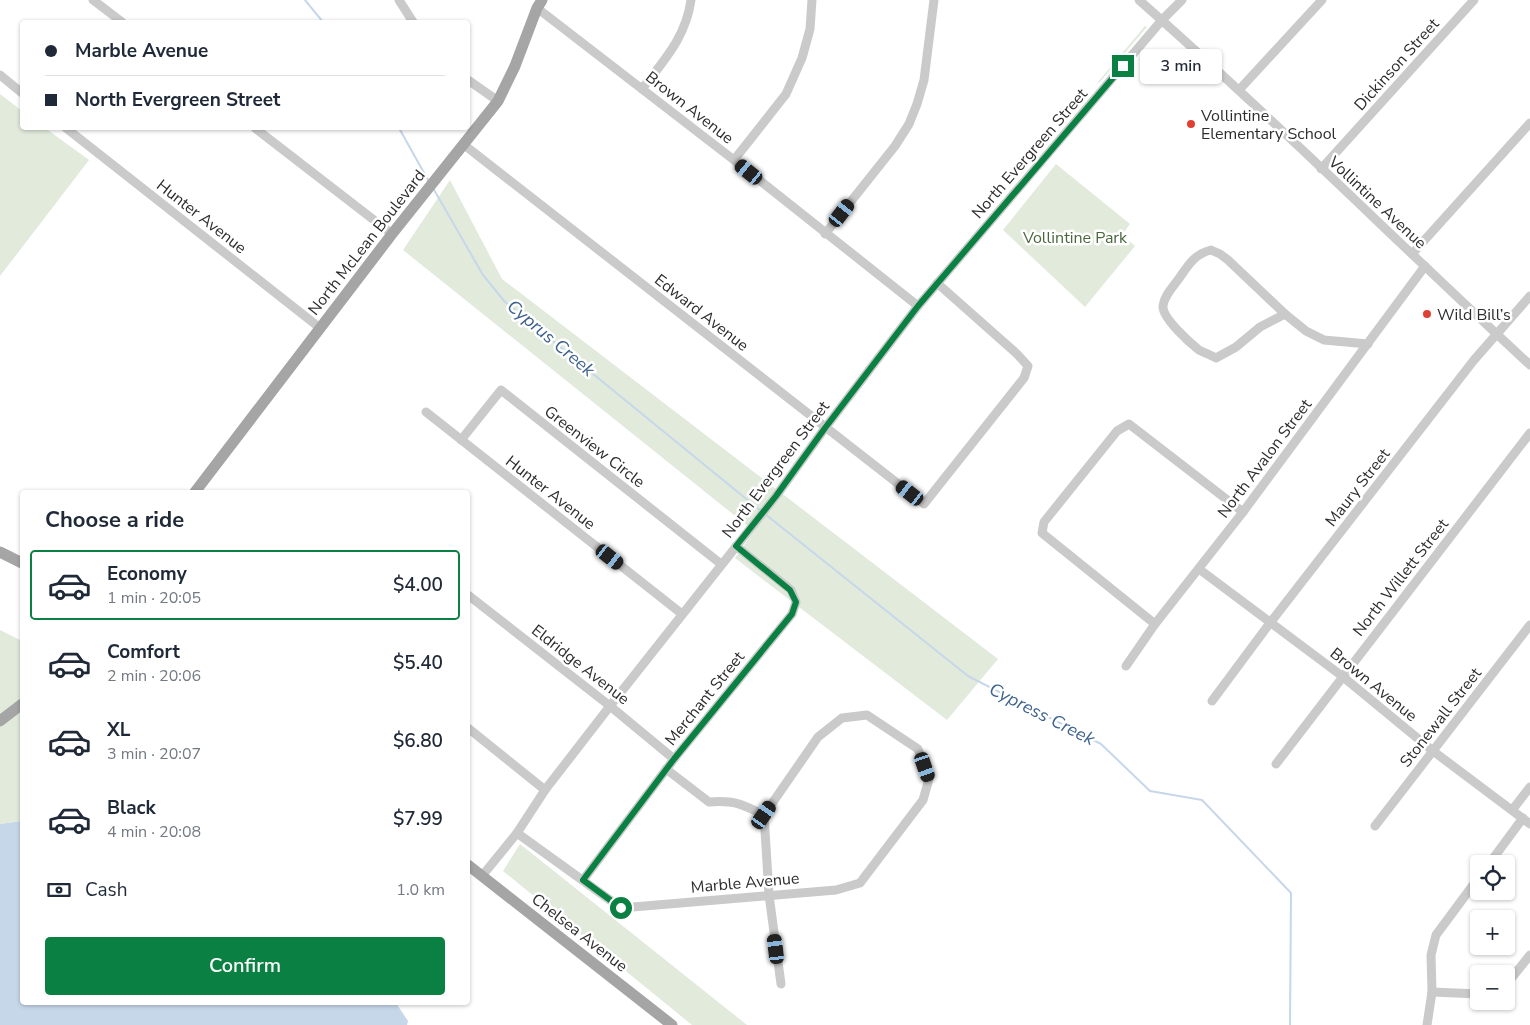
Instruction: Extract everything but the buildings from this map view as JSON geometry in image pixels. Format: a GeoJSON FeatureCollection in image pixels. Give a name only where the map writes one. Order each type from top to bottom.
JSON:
{"type":"FeatureCollection","features":[{"type":"Feature","properties":{"kind":"main road","name":"North McLean Boulevard"},"geometry":{"type":"LineString","coordinates":[[197,490],[392,234],[498,100],[516,66],[540,4]]}},
{"type":"Feature","properties":{"kind":"main road"},"geometry":{"type":"LineString","coordinates":[[0,552],[20,561]]}},
{"type":"Feature","properties":{"kind":"main road"},"geometry":{"type":"LineString","coordinates":[[0,722],[20,706]]}},
{"type":"Feature","properties":{"kind":"main road","name":"Chelsea Avenue"},"geometry":{"type":"LineString","coordinates":[[470,866],[672,1025]]}},
{"type":"Feature","properties":{"kind":"street"},"geometry":{"type":"LineString","coordinates":[[93,0],[119,20]]}},
{"type":"Feature","properties":{"kind":"street"},"geometry":{"type":"LineString","coordinates":[[399,0],[412,20]]}},
{"type":"Feature","properties":{"kind":"street"},"geometry":{"type":"LineString","coordinates":[[642,89],[677,43],[689,16],[691,0]]}},
{"type":"Feature","properties":{"kind":"street"},"geometry":{"type":"LineString","coordinates":[[734,160],[786,94],[802,58],[810,29],[812,0]]}},
{"type":"Feature","properties":{"kind":"street"},"geometry":{"type":"LineString","coordinates":[[825,234],[895,146],[909,124],[924,80],[934,0]]}},
{"type":"Feature","properties":{"kind":"street","name":"Vollintine Avenue"},"geometry":{"type":"LineString","coordinates":[[1140,0],[1239,90],[1530,364]]}},
{"type":"Feature","properties":{"kind":"street","name":"North Evergreen Street"},"geometry":{"type":"LineString","coordinates":[[482,876],[517,833],[545,790],[776,496],[918,306],[1162,20],[1182,0]]}},
{"type":"Feature","properties":{"kind":"street"},"geometry":{"type":"LineString","coordinates":[[1239,90],[1322,0]]}},
{"type":"Feature","properties":{"kind":"street","name":"Dickinson Street"},"geometry":{"type":"LineString","coordinates":[[1321,169],[1474,0]]}},
{"type":"Feature","properties":{"kind":"street","name":"Brown Avenue"},"geometry":{"type":"LineString","coordinates":[[540,4],[642,89],[918,306]]}},
{"type":"Feature","properties":{"kind":"street"},"geometry":{"type":"LineString","coordinates":[[0,75],[20,91]]}},
{"type":"Feature","properties":{"kind":"street"},"geometry":{"type":"LineString","coordinates":[[470,81],[498,100]]}},
{"type":"Feature","properties":{"kind":"street"},"geometry":{"type":"LineString","coordinates":[[1412,254],[1530,123]]}},
{"type":"Feature","properties":{"kind":"street","name":"Hunter Avenue"},"geometry":{"type":"LineString","coordinates":[[69,130],[320,328]]}},
{"type":"Feature","properties":{"kind":"street"},"geometry":{"type":"LineString","coordinates":[[258,130],[392,234]]}},
{"type":"Feature","properties":{"kind":"street","name":"Edward Avenue"},"geometry":{"type":"LineString","coordinates":[[463,144],[924,504],[1024,378],[1028,366],[937,283]]}},
{"type":"Feature","properties":{"kind":"street"},"geometry":{"type":"LineString","coordinates":[[1285,314],[1260,328],[1236,348],[1216,358],[1198,349],[1175,327],[1163,312],[1163,305],[1166,296],[1194,258],[1201,252],[1211,250],[1228,260],[1285,314],[1306,331],[1324,340],[1368,344]]}},
{"type":"Feature","properties":{"kind":"street","name":"North Avalon Street"},"geometry":{"type":"LineString","coordinates":[[1126,666],[1155,624],[1243,512],[1425,266]]}},
{"type":"Feature","properties":{"kind":"street","name":"Maury Street"},"geometry":{"type":"LineString","coordinates":[[1212,701],[1270,623],[1496,334],[1530,296]]}},
{"type":"Feature","properties":{"kind":"street","name":"Greenview Circle"},"geometry":{"type":"LineString","coordinates":[[461,440],[501,390],[721,564]]}},
{"type":"Feature","properties":{"kind":"street","name":"Hunter Avenue"},"geometry":{"type":"LineString","coordinates":[[426,412],[682,614]]}},
{"type":"Feature","properties":{"kind":"street"},"geometry":{"type":"LineString","coordinates":[[1155,624],[1042,533],[1044,522],[1116,431],[1128,424],[1243,512]]}},
{"type":"Feature","properties":{"kind":"street","name":"North Willett Street"},"geometry":{"type":"LineString","coordinates":[[1276,764],[1530,433]]}},
{"type":"Feature","properties":{"kind":"street","name":"Merchant Street"},"geometry":{"type":"LineString","coordinates":[[583,880],[666,769],[792,614],[796,602],[790,590],[736,546]]}},
{"type":"Feature","properties":{"kind":"street","name":"Brown Avenue"},"geometry":{"type":"LineString","coordinates":[[1199,569],[1342,676],[1433,751],[1513,809],[1526,821]]}},
{"type":"Feature","properties":{"kind":"street","name":"Eldridge Avenue"},"geometry":{"type":"LineString","coordinates":[[470,597],[610,706],[674,759]]}},
{"type":"Feature","properties":{"kind":"street","name":"Stonewall Street"},"geometry":{"type":"LineString","coordinates":[[1375,826],[1530,626]]}},
{"type":"Feature","properties":{"kind":"street","name":"Marble Avenue"},"geometry":{"type":"LineString","coordinates":[[517,833],[621,908],[836,890],[860,883],[923,800],[929,779],[918,749],[867,715],[842,718],[818,737],[764,815]]}},
{"type":"Feature","properties":{"kind":"street"},"geometry":{"type":"LineString","coordinates":[[470,730],[545,790]]}},
{"type":"Feature","properties":{"kind":"street"},"geometry":{"type":"LineString","coordinates":[[666,769],[709,802],[739,803],[764,815],[769,896],[780,984]]}},
{"type":"Feature","properties":{"kind":"street"},"geometry":{"type":"LineString","coordinates":[[1513,809],[1530,787]]}},
{"type":"Feature","properties":{"kind":"street"},"geometry":{"type":"LineString","coordinates":[[1497,855],[1526,821]]}},
{"type":"Feature","properties":{"kind":"street"},"geometry":{"type":"LineString","coordinates":[[1427,1025],[1432,992],[1431,955],[1436,935],[1470,889]]}},
{"type":"Feature","properties":{"kind":"street"},"geometry":{"type":"LineString","coordinates":[[1515,974],[1530,955]]}},
{"type":"Feature","properties":{"kind":"street"},"geometry":{"type":"LineString","coordinates":[[1432,992],[1470,994]]}},
{"type":"Feature","properties":{"kind":"green space"},"geometry":{"type":"Polygon","coordinates":[[[1145,26],[1147,27],[1099,83],[1098,82],[1145,26]]]}},
{"type":"Feature","properties":{"kind":"green space"},"geometry":{"type":"Polygon","coordinates":[[[0,94],[20,109],[20,130],[48,130],[89,160],[0,276],[0,94]]]}},
{"type":"Feature","properties":{"kind":"green space","name":"Vollintine Park"},"geometry":{"type":"Polygon","coordinates":[[[1056,164],[1130,224],[1122,235],[1135,246],[1085,307],[1003,230],[1056,164]]]}},
{"type":"Feature","properties":{"kind":"green space"},"geometry":{"type":"Polygon","coordinates":[[[450,180],[502,279],[998,659],[947,720],[735,558],[754,531],[403,250],[450,180]]]}},
{"type":"Feature","properties":{"kind":"green space"},"geometry":{"type":"Polygon","coordinates":[[[0,630],[20,640],[20,821],[0,824],[0,630]]]}},
{"type":"Feature","properties":{"kind":"green space"},"geometry":{"type":"Polygon","coordinates":[[[520,844],[747,1025],[692,1025],[503,871],[520,844]]]}},
{"type":"Feature","properties":{"kind":"water"},"geometry":{"type":"Polygon","coordinates":[[[20,821],[20,1005],[397,1005],[408,1021],[407,1025],[0,1025],[0,824],[20,821]]]}},
{"type":"Feature","properties":{"kind":"waterway","name":"Cyprus Creek"},"geometry":{"type":"LineString","coordinates":[[305,0],[321,20]]}},
{"type":"Feature","properties":{"kind":"waterway","name":"Cyprus Creek"},"geometry":{"type":"LineString","coordinates":[[400,130],[428,180]]}},
{"type":"Feature","properties":{"kind":"waterway","name":"Cyprus Creek"},"geometry":{"type":"LineString","coordinates":[[433,188],[483,275],[505,302],[761,511]]}},
{"type":"Feature","properties":{"kind":"waterway","name":"Cypress Creek"},"geometry":{"type":"LineString","coordinates":[[765,514],[968,676],[1101,744],[1150,791],[1202,800],[1291,893],[1290,1025]]}},
{"type":"Feature","properties":{"kind":"place","name":"Vollintine Elementary School"},"geometry":{"type":"Point","coordinates":[1191,124]}},
{"type":"Feature","properties":{"kind":"place","name":"Wild Bill’s"},"geometry":{"type":"Point","coordinates":[1427,314]}},
{"type":"Feature","properties":{"kind":"route"},"geometry":{"type":"LineString","coordinates":[[621,908],[583,880],[674,759],[792,614],[796,602],[790,590],[736,546],[776,496],[918,306],[1123,66]]}}]}
